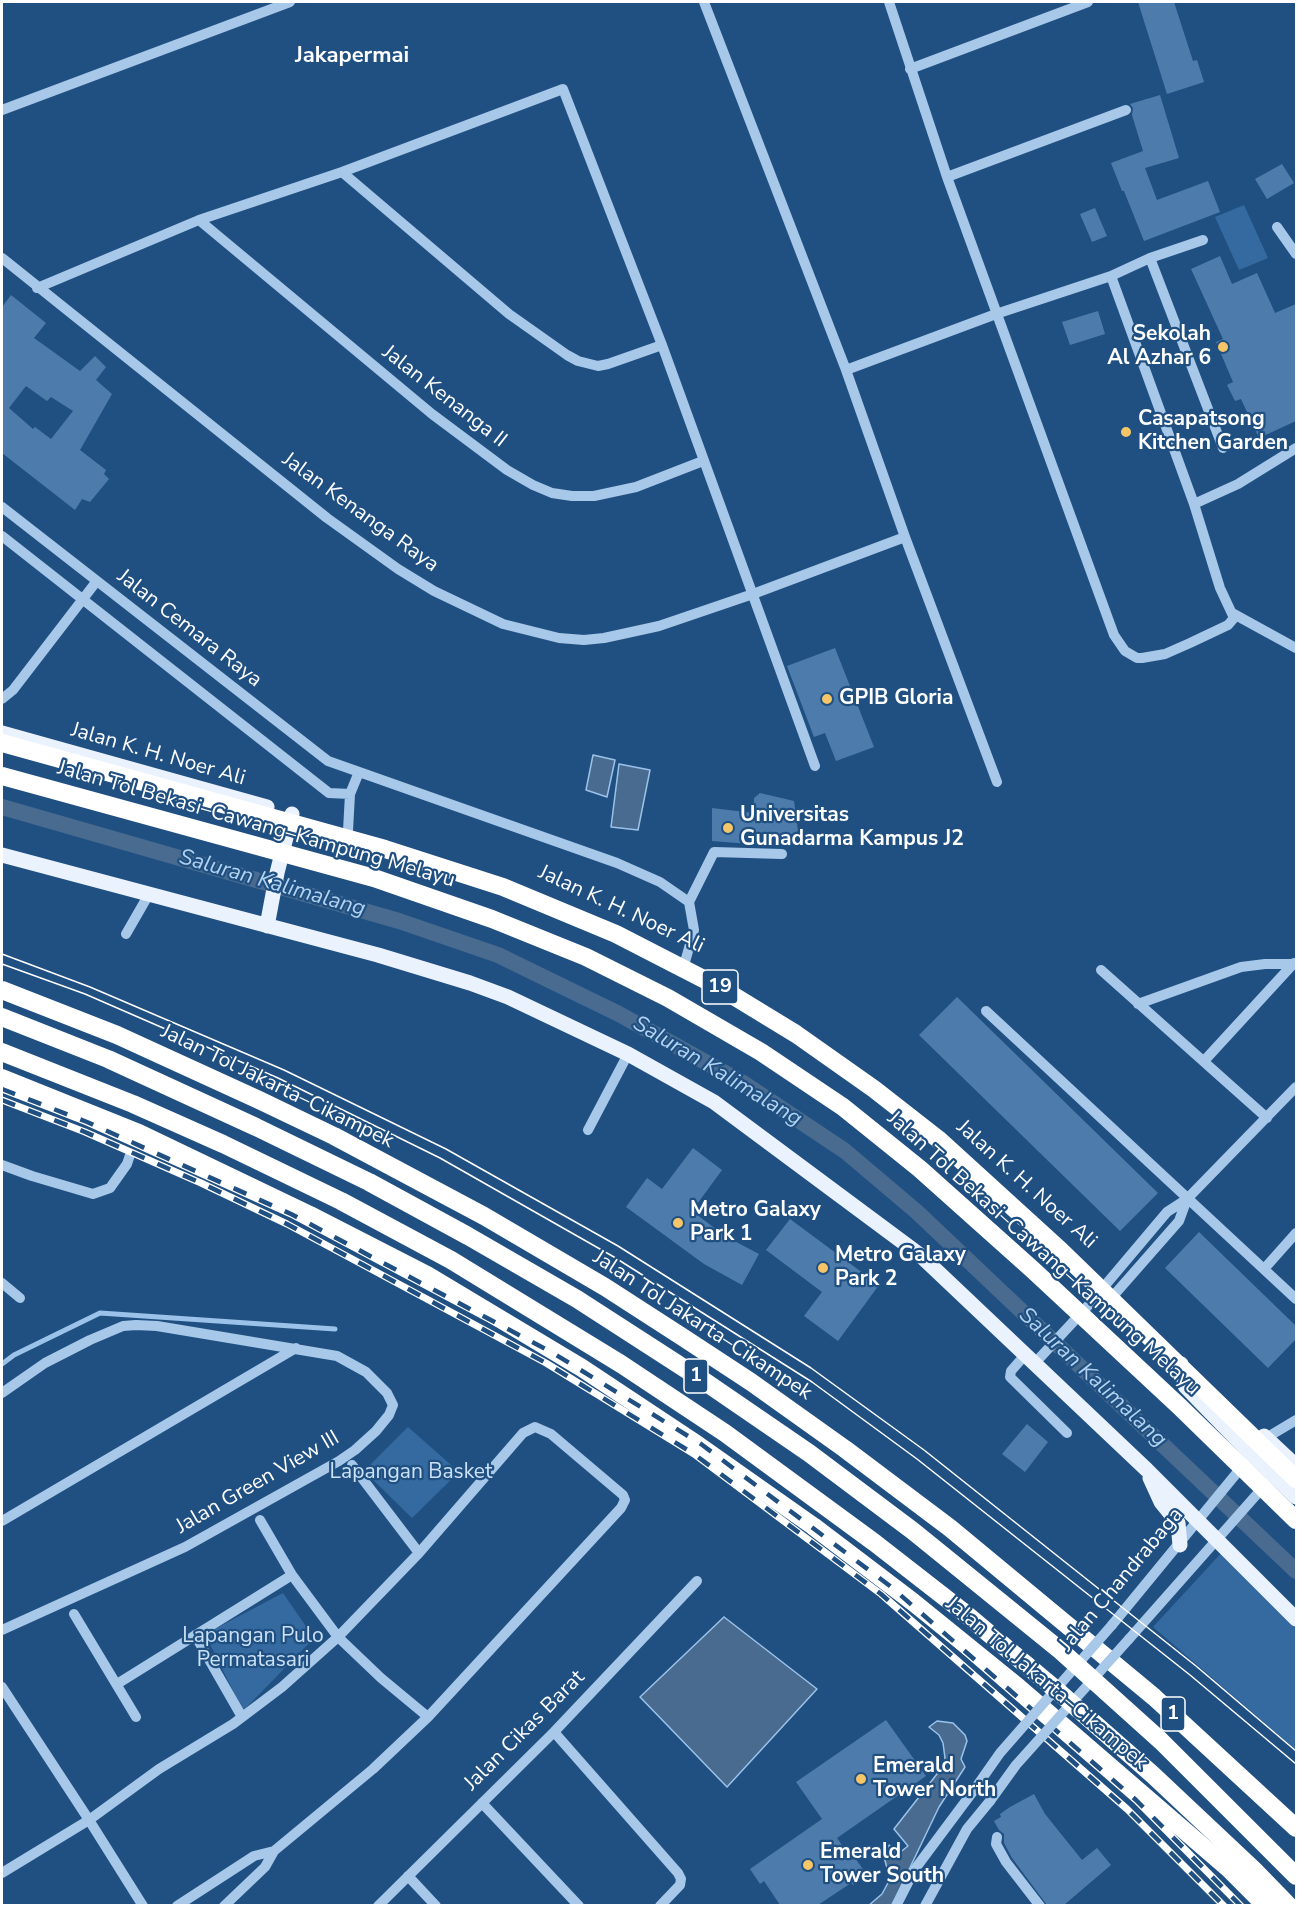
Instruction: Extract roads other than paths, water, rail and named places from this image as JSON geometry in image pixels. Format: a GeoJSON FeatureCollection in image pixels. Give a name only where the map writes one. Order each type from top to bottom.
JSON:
{"type":"FeatureCollection","features":[{"type":"Feature","properties":{"kind":"highway","name":"Jalan Tol Bekasi–Cawang–Kampung Melayu"},"geometry":{"type":"LineString","coordinates":[[2,743],[385,849],[503,887],[616,934],[719,987],[796,1034],[874,1089],[938,1139],[1061,1251],[1296,1479]]}},
{"type":"Feature","properties":{"kind":"highway","name":"Jalan Tol Bekasi–Cawang–Kampung Melayu"},"geometry":{"type":"LineString","coordinates":[[2,776],[374,878],[492,919],[586,957],[668,998],[761,1052],[843,1107],[920,1169],[1085,1318],[1296,1520]]}},
{"type":"Feature","properties":{"kind":"highway","name":"Jalan Tol Jakarta–Cikampek"},"geometry":{"type":"LineString","coordinates":[[2,990],[117,1035],[334,1136],[484,1216],[605,1287],[751,1382],[950,1528],[1154,1697],[1296,1828]]}},
{"type":"Feature","properties":{"kind":"highway","name":"1"},"geometry":{"type":"LineString","coordinates":[[2,1017],[108,1059],[369,1182],[577,1299],[704,1381],[809,1453],[913,1531],[1061,1651],[1161,1741],[1296,1876]]}},
{"type":"Feature","properties":{"kind":"highway","name":"1"},"geometry":{"type":"LineString","coordinates":[[2,1052],[133,1104],[341,1201],[461,1266],[621,1364],[744,1447],[875,1543],[960,1610],[1153,1775],[1289,1905]]}},
{"type":"Feature","properties":{"kind":"highway","name":"Jalan Tol Jakarta–Cikampek"},"geometry":{"type":"LineString","coordinates":[[2,1078],[139,1133],[310,1215],[427,1275],[582,1368],[794,1512],[913,1602],[1018,1688],[1229,1869],[1266,1905]]}},
{"type":"Feature","properties":{"kind":"main road","name":"Jalan K. H. Noer Ali"},"geometry":{"type":"LineString","coordinates":[[2,733],[457,863],[543,895],[620,929],[685,962],[799,1031],[942,1137],[1296,1466]]}},
{"type":"Feature","properties":{"kind":"main road"},"geometry":{"type":"LineString","coordinates":[[268,920],[292,814]]}},
{"type":"Feature","properties":{"kind":"main road"},"geometry":{"type":"LineString","coordinates":[[2,855],[149,894],[268,920],[470,983],[508,997],[628,1054],[714,1101],[920,1255],[1034,1358],[1147,1470],[1201,1515],[1296,1619]]}},
{"type":"Feature","properties":{"kind":"main road"},"geometry":{"type":"LineString","coordinates":[[1179,1355],[1185,1386],[1296,1497]]}},
{"type":"Feature","properties":{"kind":"main road"},"geometry":{"type":"LineString","coordinates":[[1147,1470],[1161,1502],[1178,1523],[1180,1545]]}},
{"type":"Feature","properties":{"kind":"street"},"geometry":{"type":"LineString","coordinates":[[2,110],[290,2]]}},
{"type":"Feature","properties":{"kind":"street"},"geometry":{"type":"LineString","coordinates":[[704,2],[846,370],[905,537],[997,782]]}},
{"type":"Feature","properties":{"kind":"street"},"geometry":{"type":"LineString","coordinates":[[889,2],[947,177],[1114,635],[1119,645],[1137,658],[1165,654],[1228,625],[1234,618],[1220,588],[1194,504],[1111,276]]}},
{"type":"Feature","properties":{"kind":"street"},"geometry":{"type":"LineString","coordinates":[[910,69],[1088,2]]}},
{"type":"Feature","properties":{"kind":"street"},"geometry":{"type":"LineString","coordinates":[[37,288],[199,220],[342,172],[563,89],[662,345],[815,766]]}},
{"type":"Feature","properties":{"kind":"street"},"geometry":{"type":"LineString","coordinates":[[947,177],[1126,110]]}},
{"type":"Feature","properties":{"kind":"street"},"geometry":{"type":"LineString","coordinates":[[342,172],[509,314],[578,361],[598,366],[662,345]]}},
{"type":"Feature","properties":{"kind":"street","name":"Jalan Kenanga II"},"geometry":{"type":"LineString","coordinates":[[199,220],[441,421],[507,470],[533,484],[552,493],[594,496],[636,487],[703,461]]}},
{"type":"Feature","properties":{"kind":"street"},"geometry":{"type":"LineString","coordinates":[[1277,227],[1296,254]]}},
{"type":"Feature","properties":{"kind":"street"},"geometry":{"type":"LineString","coordinates":[[846,370],[996,314],[1111,276],[1150,258],[1203,240]]}},
{"type":"Feature","properties":{"kind":"street","name":"Jalan Kenanga Raya"},"geometry":{"type":"LineString","coordinates":[[2,258],[327,518],[407,575],[442,596],[495,620],[536,633],[584,640],[659,626],[753,594],[905,537]]}},
{"type":"Feature","properties":{"kind":"street"},"geometry":{"type":"LineString","coordinates":[[1150,258],[1222,448]]}},
{"type":"Feature","properties":{"kind":"street"},"geometry":{"type":"LineString","coordinates":[[1194,504],[1238,484],[1296,447]]}},
{"type":"Feature","properties":{"kind":"street","name":"Jalan Cemara Raya"},"geometry":{"type":"LineString","coordinates":[[2,507],[328,761],[617,863],[660,882],[689,902]]}},
{"type":"Feature","properties":{"kind":"street","name":"Jalan Cemara Raya"},"geometry":{"type":"LineString","coordinates":[[2,536],[329,793],[350,794]]}},
{"type":"Feature","properties":{"kind":"street"},"geometry":{"type":"LineString","coordinates":[[2,699],[13,690],[96,582]]}},
{"type":"Feature","properties":{"kind":"street"},"geometry":{"type":"LineString","coordinates":[[1232,614],[1296,648]]}},
{"type":"Feature","properties":{"kind":"street"},"geometry":{"type":"LineString","coordinates":[[348,831],[350,794],[359,772]]}},
{"type":"Feature","properties":{"kind":"street"},"geometry":{"type":"LineString","coordinates":[[685,962],[694,930],[689,902],[714,852],[782,854]]}},
{"type":"Feature","properties":{"kind":"street"},"geometry":{"type":"LineString","coordinates":[[126,934],[149,894]]}},
{"type":"Feature","properties":{"kind":"street"},"geometry":{"type":"LineString","coordinates":[[1138,1004],[1242,967],[1295,963]]}},
{"type":"Feature","properties":{"kind":"street"},"geometry":{"type":"LineString","coordinates":[[1204,1061],[1295,963]]}},
{"type":"Feature","properties":{"kind":"street"},"geometry":{"type":"LineString","coordinates":[[1101,970],[1267,1118]]}},
{"type":"Feature","properties":{"kind":"street"},"geometry":{"type":"LineString","coordinates":[[986,1011],[1296,1299]]}},
{"type":"Feature","properties":{"kind":"street"},"geometry":{"type":"LineString","coordinates":[[588,1130],[628,1054]]}},
{"type":"Feature","properties":{"kind":"street"},"geometry":{"type":"LineString","coordinates":[[1109,1290],[1167,1212],[1187,1199],[1296,1087]]}},
{"type":"Feature","properties":{"kind":"street"},"geometry":{"type":"LineString","coordinates":[[2,1165],[93,1194],[110,1188],[127,1164],[130,1155]]}},
{"type":"Feature","properties":{"kind":"street"},"geometry":{"type":"LineString","coordinates":[[1068,1433],[1010,1377],[1011,1371],[1034,1358],[1086,1308],[1109,1290],[1179,1221],[1187,1199]]}},
{"type":"Feature","properties":{"kind":"street"},"geometry":{"type":"LineString","coordinates":[[1264,1269],[1296,1233]]}},
{"type":"Feature","properties":{"kind":"street"},"geometry":{"type":"LineString","coordinates":[[2,1282],[20,1298]]}},
{"type":"Feature","properties":{"kind":"street"},"geometry":{"type":"LineString","coordinates":[[2,1393],[45,1363],[123,1326],[157,1326],[253,1343],[297,1348]]}},
{"type":"Feature","properties":{"kind":"street"},"geometry":{"type":"LineString","coordinates":[[2,1521],[297,1348]]}},
{"type":"Feature","properties":{"kind":"street","name":"Jalan Green View III"},"geometry":{"type":"LineString","coordinates":[[2,1630],[185,1547],[339,1461],[368,1440],[392,1410],[392,1401],[387,1393],[366,1372],[347,1360],[319,1351],[297,1348]]}},
{"type":"Feature","properties":{"kind":"street"},"geometry":{"type":"LineString","coordinates":[[1266,1438],[1296,1420]]}},
{"type":"Feature","properties":{"kind":"street"},"geometry":{"type":"LineString","coordinates":[[2,1873],[89,1820],[159,1769],[242,1717],[282,1687],[338,1637],[419,1553],[518,1437],[529,1429],[539,1428],[551,1434],[625,1497],[621,1508],[428,1717],[373,1768],[274,1851],[265,1867],[224,1905]]}},
{"type":"Feature","properties":{"kind":"street","name":"Jalan Chandrabaga"},"geometry":{"type":"LineString","coordinates":[[896,1905],[915,1869],[1000,1753],[1180,1545],[1201,1515],[1252,1455]]}},
{"type":"Feature","properties":{"kind":"street"},"geometry":{"type":"LineString","coordinates":[[352,1465],[419,1553]]}},
{"type":"Feature","properties":{"kind":"street","name":"Jalan Chandrabaga"},"geometry":{"type":"LineString","coordinates":[[925,1905],[968,1829],[1016,1765],[1274,1476]]}},
{"type":"Feature","properties":{"kind":"street"},"geometry":{"type":"LineString","coordinates":[[260,1520],[292,1575],[338,1637],[381,1678],[428,1717]]}},
{"type":"Feature","properties":{"kind":"street"},"geometry":{"type":"LineString","coordinates":[[117,1684],[292,1575]]}},
{"type":"Feature","properties":{"kind":"street","name":"Jalan Cikas Barat"},"geometry":{"type":"LineString","coordinates":[[378,1905],[554,1732],[697,1581]]}},
{"type":"Feature","properties":{"kind":"street"},"geometry":{"type":"LineString","coordinates":[[74,1614],[136,1717]]}},
{"type":"Feature","properties":{"kind":"street"},"geometry":{"type":"LineString","coordinates":[[195,1635],[242,1717]]}},
{"type":"Feature","properties":{"kind":"street"},"geometry":{"type":"LineString","coordinates":[[2,1687],[143,1905]]}},
{"type":"Feature","properties":{"kind":"street"},"geometry":{"type":"LineString","coordinates":[[554,1732],[678,1873],[681,1879],[680,1885],[660,1905]]}},
{"type":"Feature","properties":{"kind":"street"},"geometry":{"type":"LineString","coordinates":[[482,1803],[579,1905]]}},
{"type":"Feature","properties":{"kind":"street"},"geometry":{"type":"LineString","coordinates":[[997,1837],[996,1844],[1006,1862],[1040,1905]]}},
{"type":"Feature","properties":{"kind":"street"},"geometry":{"type":"LineString","coordinates":[[177,1905],[254,1856],[274,1851]]}},
{"type":"Feature","properties":{"kind":"street"},"geometry":{"type":"LineString","coordinates":[[408,1876],[436,1905]]}},
{"type":"Feature","properties":{"kind":"waterway","name":"Saluran Kalimalang"},"geometry":{"type":"LineString","coordinates":[[2,807],[399,921],[498,955],[619,1014],[743,1083],[845,1151],[917,1212],[1296,1571]]}},
{"type":"Feature","properties":{"kind":"waterway"},"geometry":{"type":"LineString","coordinates":[[2,1364],[14,1355],[100,1313],[335,1329]]}},
{"type":"Feature","properties":{"kind":"tram line"},"geometry":{"type":"LineString","coordinates":[[2,954],[90,987],[284,1070],[446,1149],[618,1246],[811,1368],[924,1450],[1196,1666],[1296,1751]]}},
{"type":"Feature","properties":{"kind":"tram line"},"geometry":{"type":"LineString","coordinates":[[2,964],[85,994],[278,1078],[440,1158],[614,1257],[812,1382],[917,1459],[1190,1675],[1296,1764]]}},
{"type":"Feature","properties":{"kind":"railway"},"geometry":{"type":"LineString","coordinates":[[2,1089],[87,1122],[291,1214],[553,1353],[701,1444],[890,1586],[1136,1800],[1241,1906]]}},
{"type":"Feature","properties":{"kind":"railway"},"geometry":{"type":"LineString","coordinates":[[2,1100],[85,1132],[287,1224],[546,1363],[694,1454],[881,1594],[1127,1809],[1224,1906]]}},
{"type":"Feature","properties":{"kind":"place","name":"Sekolah Al Azhar 6"},"geometry":{"type":"Point","coordinates":[1223,347]}},
{"type":"Feature","properties":{"kind":"place","name":"Casapatsong Kitchen Garden"},"geometry":{"type":"Point","coordinates":[1126,432]}},
{"type":"Feature","properties":{"kind":"place","name":"GPIB Gloria"},"geometry":{"type":"Point","coordinates":[827,699]}},
{"type":"Feature","properties":{"kind":"place","name":"Universitas Gunadarma Kampus J2"},"geometry":{"type":"Point","coordinates":[728,828]}},
{"type":"Feature","properties":{"kind":"place","name":"Metro Galaxy Park 1"},"geometry":{"type":"Point","coordinates":[678,1223]}},
{"type":"Feature","properties":{"kind":"place","name":"Metro Galaxy Park 2"},"geometry":{"type":"Point","coordinates":[823,1268]}},
{"type":"Feature","properties":{"kind":"place","name":"Emerald Tower North"},"geometry":{"type":"Point","coordinates":[861,1779]}},
{"type":"Feature","properties":{"kind":"place","name":"Emerald Tower South"},"geometry":{"type":"Point","coordinates":[808,1865]}},
{"type":"Feature","properties":{"kind":"district","name":"Jakapermai"},"geometry":{"type":"Point","coordinates":[352,57]}},
{"type":"Feature","properties":{"kind":"park label","name":"Lapangan Basket"},"geometry":{"type":"Point","coordinates":[411,1473]}},
{"type":"Feature","properties":{"kind":"park label","name":"Lapangan Pulo Permatasari"},"geometry":{"type":"Point","coordinates":[253,1649]}}]}
